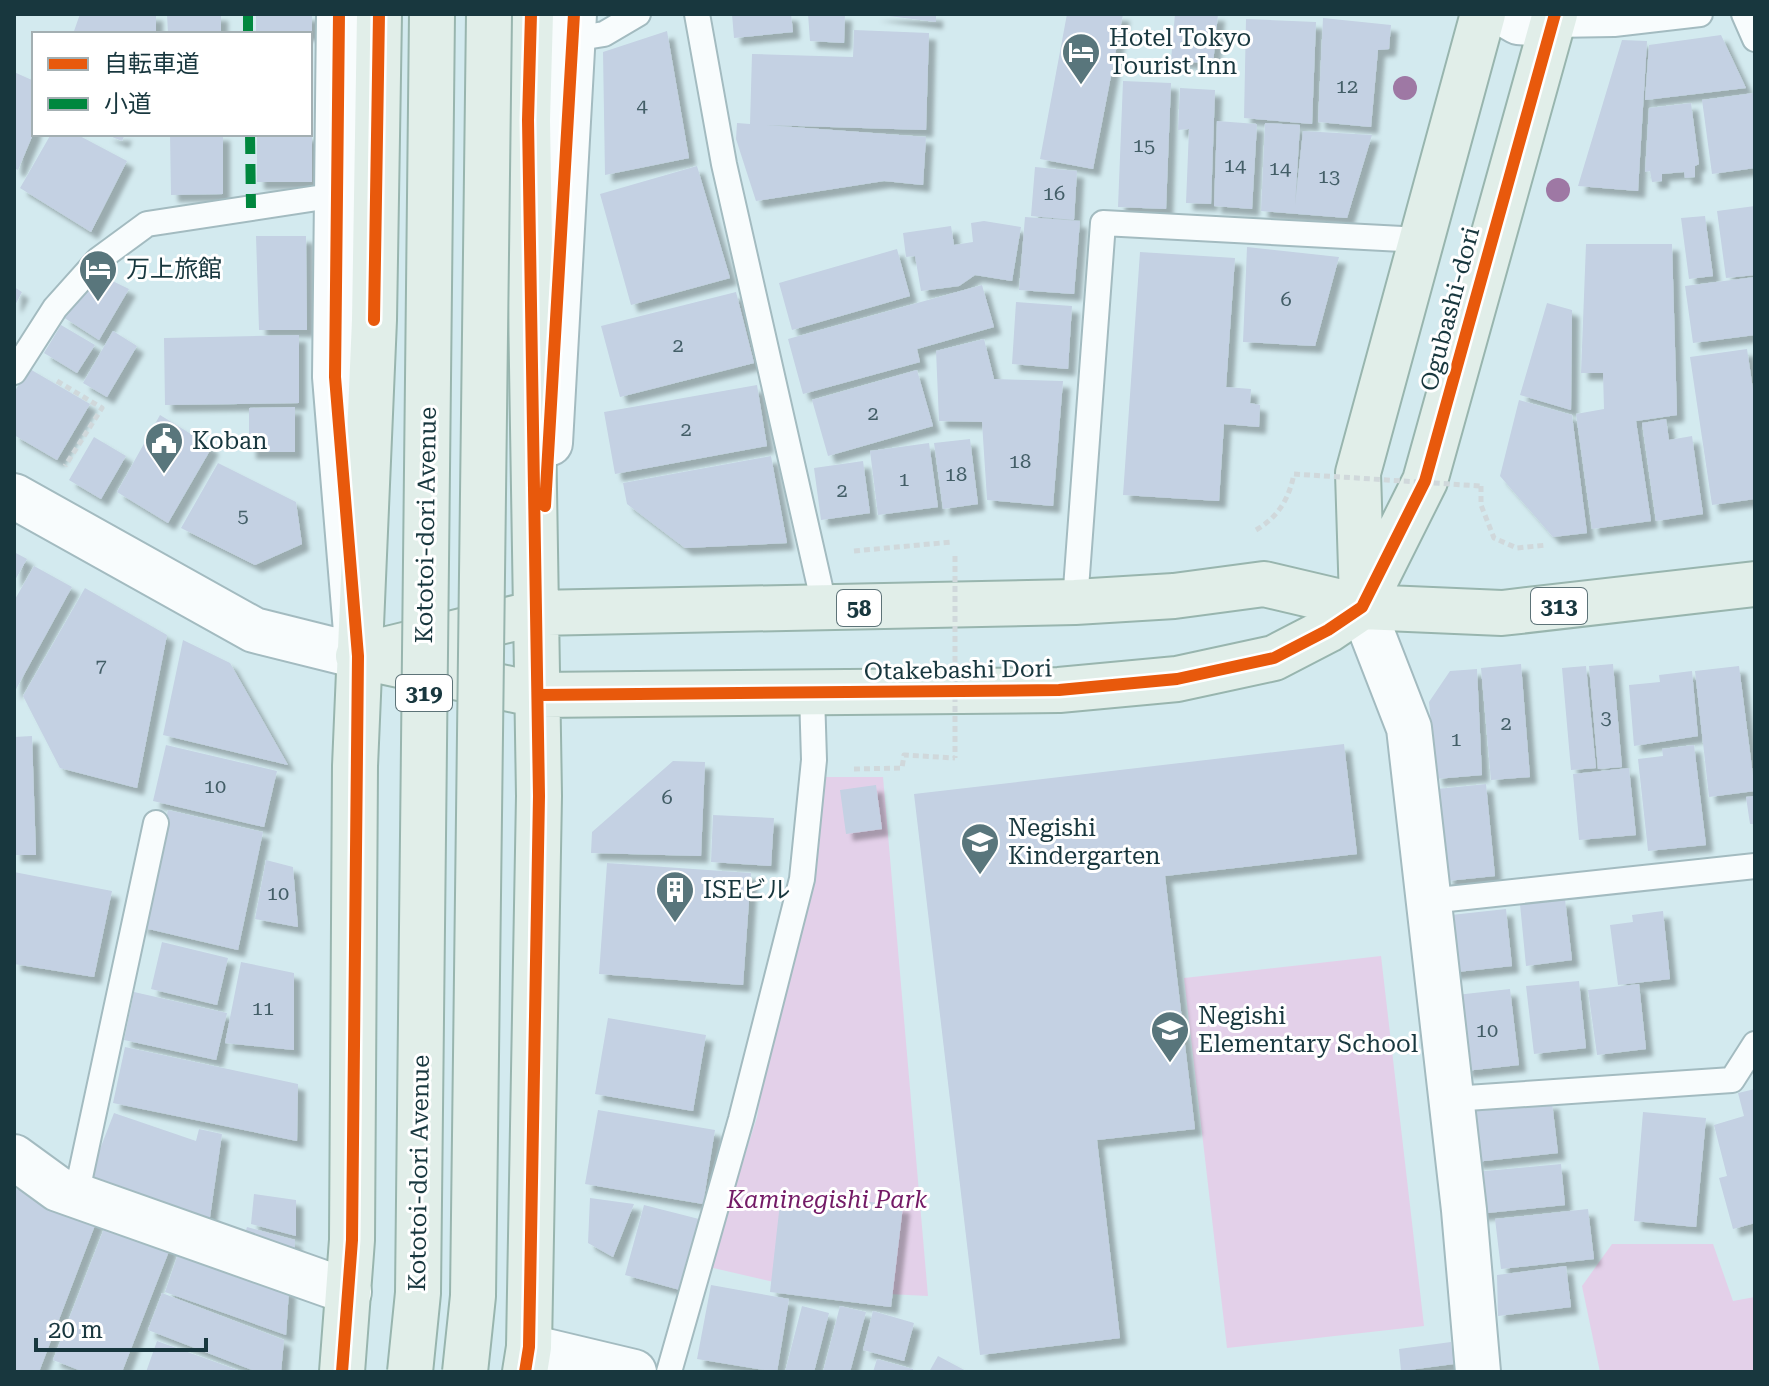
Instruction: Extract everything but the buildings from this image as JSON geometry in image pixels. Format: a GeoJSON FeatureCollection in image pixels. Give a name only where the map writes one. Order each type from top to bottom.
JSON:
{"type":"FeatureCollection","features":[{"type":"Feature","properties":{"kind":"main road"},"geometry":{"type":"LineString","coordinates":[[342,1372],[349,1292],[358,656],[374,320],[379,14]]}},
{"type":"Feature","properties":{"kind":"main road","name":"Kototoi-dori Avenue"},"geometry":{"type":"LineString","coordinates":[[410,1372],[418,1293],[432,14]]}},
{"type":"Feature","properties":{"kind":"main road","name":"319"},"geometry":{"type":"LineString","coordinates":[[465,1372],[473,1296],[489,14]]}},
{"type":"Feature","properties":{"kind":"main road"},"geometry":{"type":"LineString","coordinates":[[527,1360],[538,695],[530,293],[531,14]]}},
{"type":"Feature","properties":{"kind":"main road","name":"Ogubashi-dori"},"geometry":{"type":"LineString","coordinates":[[1362,607],[1358,473],[1483,14]]}},
{"type":"Feature","properties":{"kind":"main road","name":"Ogubashi-dori"},"geometry":{"type":"LineString","coordinates":[[1362,607],[1425,481],[1553,20]]}},
{"type":"Feature","properties":{"kind":"main road","name":"58"},"geometry":{"type":"LineString","coordinates":[[358,656],[536,613],[1075,602],[1174,596],[1264,584],[1362,607]]}},
{"type":"Feature","properties":{"kind":"main road","name":"313"},"geometry":{"type":"LineString","coordinates":[[1362,607],[1502,613],[1755,584]]}},
{"type":"Feature","properties":{"kind":"main road","name":"Otakebashi Dori"},"geometry":{"type":"LineString","coordinates":[[358,656],[538,695],[1059,690],[1177,679],[1274,658],[1328,630],[1362,607]]}},
{"type":"Feature","properties":{"kind":"street"},"geometry":{"type":"LineString","coordinates":[[26,502],[254,630],[358,656],[335,377],[339,14]]}},
{"type":"Feature","properties":{"kind":"street"},"geometry":{"type":"LineString","coordinates":[[1504,14],[1518,22],[1553,20]]}},
{"type":"Feature","properties":{"kind":"street"},"geometry":{"type":"LineString","coordinates":[[536,613],[558,341],[574,27]]}},
{"type":"Feature","properties":{"kind":"street"},"geometry":{"type":"LineString","coordinates":[[1362,607],[1409,728],[1452,1099],[1478,1372]]}},
{"type":"Feature","properties":{"kind":"street"},"geometry":{"type":"LineString","coordinates":[[14,1157],[58,1189],[349,1292]]}},
{"type":"Feature","properties":{"kind":"street"},"geometry":{"type":"LineString","coordinates":[[527,1360],[634,1372]]}},
{"type":"Feature","properties":{"kind":"lane"},"geometry":{"type":"LineString","coordinates":[[574,27],[604,34],[638,14]]}},
{"type":"Feature","properties":{"kind":"lane"},"geometry":{"type":"LineString","coordinates":[[697,14],[724,164],[825,609]]}},
{"type":"Feature","properties":{"kind":"lane"},"geometry":{"type":"LineString","coordinates":[[1553,20],[1614,24],[1700,14]]}},
{"type":"Feature","properties":{"kind":"lane"},"geometry":{"type":"LineString","coordinates":[[1744,14],[1755,39]]}},
{"type":"Feature","properties":{"kind":"lane"},"geometry":{"type":"LineString","coordinates":[[18,366],[55,308],[98,260],[147,224],[337,195]]}},
{"type":"Feature","properties":{"kind":"lane"},"geometry":{"type":"LineString","coordinates":[[1075,602],[1103,223],[1421,240]]}},
{"type":"Feature","properties":{"kind":"lane"},"geometry":{"type":"LineString","coordinates":[[669,1372],[741,1119],[802,879],[814,760],[812,694]]}},
{"type":"Feature","properties":{"kind":"lane"},"geometry":{"type":"LineString","coordinates":[[76,1196],[156,823]]}},
{"type":"Feature","properties":{"kind":"lane"},"geometry":{"type":"LineString","coordinates":[[1429,901],[1755,866]]}},
{"type":"Feature","properties":{"kind":"lane"},"geometry":{"type":"LineString","coordinates":[[1452,1099],[1732,1080],[1755,1044]]}},
{"type":"Feature","properties":{"kind":"path"},"geometry":{"type":"LineString","coordinates":[[18,366],[102,408],[26,502]]}},
{"type":"Feature","properties":{"kind":"path"},"geometry":{"type":"LineString","coordinates":[[1245,536],[1275,516],[1286,501],[1294,474],[1481,486],[1481,505],[1494,538],[1517,548],[1547,545]]}},
{"type":"Feature","properties":{"kind":"path"},"geometry":{"type":"LineString","coordinates":[[849,551],[952,542]]}},
{"type":"Feature","properties":{"kind":"path"},"geometry":{"type":"LineString","coordinates":[[852,769],[902,768],[904,755],[955,758],[955,556]]}},
{"type":"Feature","properties":{"kind":"green space","name":"Kaminegishi Park"},"geometry":{"type":"Polygon","coordinates":[[[812,777],[883,777],[928,1296],[808,1290],[709,1267],[757,1117],[812,777]]]}},
{"type":"Feature","properties":{"kind":"green space"},"geometry":{"type":"Polygon","coordinates":[[[1381,956],[1424,1326],[1227,1348],[1184,978],[1381,956]]]}},
{"type":"Feature","properties":{"kind":"green space"},"geometry":{"type":"Polygon","coordinates":[[[1612,1244],[1713,1244],[1733,1301],[1755,1297],[1755,1372],[1600,1372],[1582,1286],[1612,1244]]]}},
{"type":"Feature","properties":{"kind":"marked path"},"geometry":{"type":"LineString","coordinates":[[248,14],[248,32]]}},
{"type":"Feature","properties":{"kind":"marked path"},"geometry":{"type":"LineString","coordinates":[[250,136],[251,208]]}},
{"type":"Feature","properties":{"kind":"cycle path"},"geometry":{"type":"LineString","coordinates":[[339,14],[335,377],[358,656],[352,1240],[342,1372]]}},
{"type":"Feature","properties":{"kind":"cycle path"},"geometry":{"type":"LineString","coordinates":[[374,320],[379,14]]}},
{"type":"Feature","properties":{"kind":"cycle path"},"geometry":{"type":"LineString","coordinates":[[525,1372],[529,1347],[539,796],[528,120],[531,14]]}},
{"type":"Feature","properties":{"kind":"cycle path"},"geometry":{"type":"LineString","coordinates":[[545,506],[574,14]]}},
{"type":"Feature","properties":{"kind":"cycle path"},"geometry":{"type":"LineString","coordinates":[[538,695],[1059,690],[1177,679],[1274,658],[1328,630],[1362,607],[1425,481],[1555,14]]}},
{"type":"Feature","properties":{"kind":"place","name":"Hotel Tokyo Tourist Inn"},"geometry":{"type":"Point","coordinates":[1081,86]}},
{"type":"Feature","properties":{"kind":"place","name":"万上旅館"},"geometry":{"type":"Point","coordinates":[98,303]}},
{"type":"Feature","properties":{"kind":"place","name":"Koban"},"geometry":{"type":"Point","coordinates":[164,475]}},
{"type":"Feature","properties":{"kind":"place","name":"Negishi Kindergarten"},"geometry":{"type":"Point","coordinates":[980,876]}},
{"type":"Feature","properties":{"kind":"place","name":"ISEビル"},"geometry":{"type":"Point","coordinates":[675,924]}},
{"type":"Feature","properties":{"kind":"place","name":"Negishi Elementary School"},"geometry":{"type":"Point","coordinates":[1170,1064]}}]}
